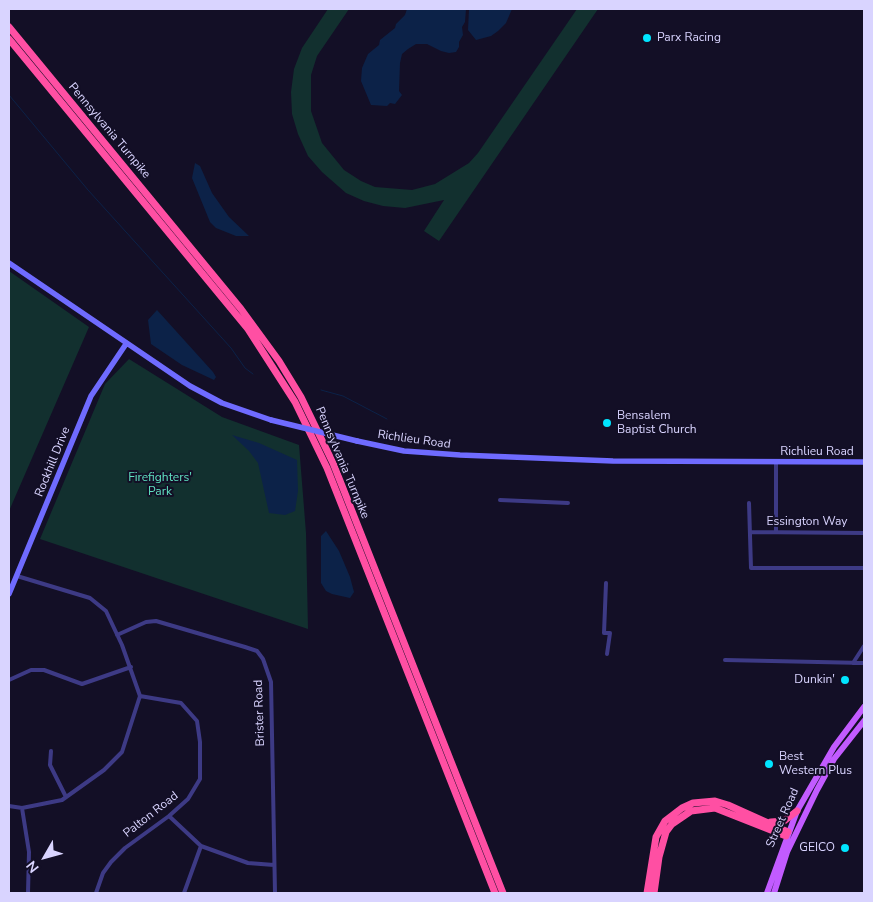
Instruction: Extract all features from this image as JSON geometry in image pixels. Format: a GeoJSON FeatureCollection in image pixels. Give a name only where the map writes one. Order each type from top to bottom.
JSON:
{"type":"FeatureCollection","features":[{"type":"Feature","properties":{"kind":"highway","name":"Pennsylvania Turnpike"},"geometry":{"type":"LineString","coordinates":[[9,27],[241,309],[292,382],[333,463],[484,846],[505,893]]}},
{"type":"Feature","properties":{"kind":"highway","name":"Pennsylvania Turnpike"},"geometry":{"type":"LineString","coordinates":[[9,39],[248,329],[295,402],[328,468],[495,893]]}},
{"type":"Feature","properties":{"kind":"highway"},"geometry":{"type":"LineString","coordinates":[[647,893],[656,837],[665,821],[674,813],[693,804],[715,801],[762,820],[789,835]]}},
{"type":"Feature","properties":{"kind":"highway"},"geometry":{"type":"LineString","coordinates":[[654,893],[659,857],[666,832],[672,824],[691,811],[715,808],[789,835]]}},
{"type":"Feature","properties":{"kind":"highway"},"geometry":{"type":"LineString","coordinates":[[762,820],[779,823],[797,810]]}},
{"type":"Feature","properties":{"kind":"main road","name":"Richlieu Road"},"geometry":{"type":"LineString","coordinates":[[9,263],[126,344],[206,395],[271,420],[357,441],[404,451],[452,455],[613,461],[864,462]]}},
{"type":"Feature","properties":{"kind":"main road","name":"Rockhill Drive"},"geometry":{"type":"LineString","coordinates":[[9,594],[91,396],[126,344]]}},
{"type":"Feature","properties":{"kind":"main road","name":"Street Road"},"geometry":{"type":"LineString","coordinates":[[774,893],[797,810],[834,746],[864,707]]}},
{"type":"Feature","properties":{"kind":"main road","name":"Street Road"},"geometry":{"type":"LineString","coordinates":[[766,893],[789,835],[834,760],[864,721]]}},
{"type":"Feature","properties":{"kind":"street"},"geometry":{"type":"LineString","coordinates":[[776,462],[776,532]]}},
{"type":"Feature","properties":{"kind":"street"},"geometry":{"type":"LineString","coordinates":[[500,500],[568,503]]}},
{"type":"Feature","properties":{"kind":"street"},"geometry":{"type":"LineString","coordinates":[[749,503],[751,568],[864,568]]}},
{"type":"Feature","properties":{"kind":"street","name":"Essington Way"},"geometry":{"type":"LineString","coordinates":[[750,532],[864,533]]}},
{"type":"Feature","properties":{"kind":"street"},"geometry":{"type":"LineString","coordinates":[[9,806],[22,808],[62,800],[104,770],[122,752],[140,696],[106,611],[90,598],[17,576]]}},
{"type":"Feature","properties":{"kind":"street"},"geometry":{"type":"LineString","coordinates":[[606,583],[604,633],[610,633],[606,654]]}},
{"type":"Feature","properties":{"kind":"street","name":"Brister Road"},"geometry":{"type":"LineString","coordinates":[[117,635],[146,622],[156,621],[257,651],[263,659],[271,682],[275,893]]}},
{"type":"Feature","properties":{"kind":"street"},"geometry":{"type":"LineString","coordinates":[[853,663],[864,646]]}},
{"type":"Feature","properties":{"kind":"street"},"geometry":{"type":"LineString","coordinates":[[725,660],[864,663]]}},
{"type":"Feature","properties":{"kind":"street"},"geometry":{"type":"LineString","coordinates":[[9,680],[31,670],[44,670],[82,684],[130,667]]}},
{"type":"Feature","properties":{"kind":"street","name":"Palton Road"},"geometry":{"type":"LineString","coordinates":[[96,893],[103,873],[111,862],[125,848],[169,816],[188,799],[200,779],[200,742],[197,721],[180,704],[140,696]]}},
{"type":"Feature","properties":{"kind":"street"},"geometry":{"type":"LineString","coordinates":[[51,751],[50,764],[66,797]]}},
{"type":"Feature","properties":{"kind":"street"},"geometry":{"type":"LineString","coordinates":[[22,808],[29,852],[28,893]]}},
{"type":"Feature","properties":{"kind":"street"},"geometry":{"type":"LineString","coordinates":[[169,816],[201,846],[248,863],[274,865]]}},
{"type":"Feature","properties":{"kind":"street"},"geometry":{"type":"LineString","coordinates":[[184,893],[201,846]]}},
{"type":"Feature","properties":{"kind":"green space"},"geometry":{"type":"Polygon","coordinates":[[[328,9],[349,9],[317,56],[311,75],[311,111],[322,143],[344,170],[361,181],[375,187],[412,190],[435,184],[469,163],[478,153],[577,9],[598,9],[439,241],[424,231],[444,200],[405,208],[383,206],[364,201],[346,193],[322,172],[308,156],[298,134],[292,114],[291,92],[294,69],[302,48],[328,9]]]}},
{"type":"Feature","properties":{"kind":"green space"},"geometry":{"type":"Polygon","coordinates":[[[9,271],[89,327],[9,511],[9,271]]]}},
{"type":"Feature","properties":{"kind":"green space","name":"Firefighters' Park"},"geometry":{"type":"Polygon","coordinates":[[[129,359],[222,417],[299,445],[306,533],[308,629],[40,539],[105,384],[129,359]]]}},
{"type":"Feature","properties":{"kind":"water"},"geometry":{"type":"Polygon","coordinates":[[[407,9],[466,9],[465,22],[462,27],[463,35],[459,42],[459,47],[456,52],[449,53],[427,44],[416,44],[408,49],[402,54],[400,63],[399,91],[402,95],[395,104],[390,103],[387,106],[371,105],[361,81],[362,68],[368,54],[379,45],[380,40],[395,28],[396,24],[405,15],[407,9]]]}},
{"type":"Feature","properties":{"kind":"water"},"geometry":{"type":"Polygon","coordinates":[[[469,9],[512,9],[506,23],[498,31],[491,36],[476,40],[468,30],[469,9]]]}},
{"type":"Feature","properties":{"kind":"water"},"geometry":{"type":"Polygon","coordinates":[[[195,163],[200,166],[212,193],[229,217],[249,236],[236,236],[216,228],[210,222],[192,178],[195,163]]]}},
{"type":"Feature","properties":{"kind":"water"},"geometry":{"type":"Polygon","coordinates":[[[157,310],[213,372],[216,377],[214,380],[182,365],[151,344],[148,320],[157,310]]]}},
{"type":"Feature","properties":{"kind":"water"},"geometry":{"type":"Polygon","coordinates":[[[232,435],[259,443],[297,460],[298,491],[295,511],[285,515],[269,513],[258,463],[249,451],[232,435]]]}},
{"type":"Feature","properties":{"kind":"water"},"geometry":{"type":"Polygon","coordinates":[[[326,531],[339,551],[350,577],[354,592],[350,598],[326,591],[321,583],[321,536],[326,531]]]}},
{"type":"Feature","properties":{"kind":"waterway"},"geometry":{"type":"LineString","coordinates":[[9,95],[88,190],[231,348],[245,368],[253,374]]}},
{"type":"Feature","properties":{"kind":"waterway"},"geometry":{"type":"LineString","coordinates":[[321,390],[343,396],[387,419]]}},
{"type":"Feature","properties":{"kind":"place","name":"Parx Racing"},"geometry":{"type":"Point","coordinates":[647,38]}},
{"type":"Feature","properties":{"kind":"place","name":"Bensalem Baptist Church"},"geometry":{"type":"Point","coordinates":[607,423]}},
{"type":"Feature","properties":{"kind":"place","name":"Dunkin'"},"geometry":{"type":"Point","coordinates":[845,680]}},
{"type":"Feature","properties":{"kind":"place","name":"Best Western Plus"},"geometry":{"type":"Point","coordinates":[769,764]}},
{"type":"Feature","properties":{"kind":"place","name":"GEICO"},"geometry":{"type":"Point","coordinates":[845,848]}}]}
